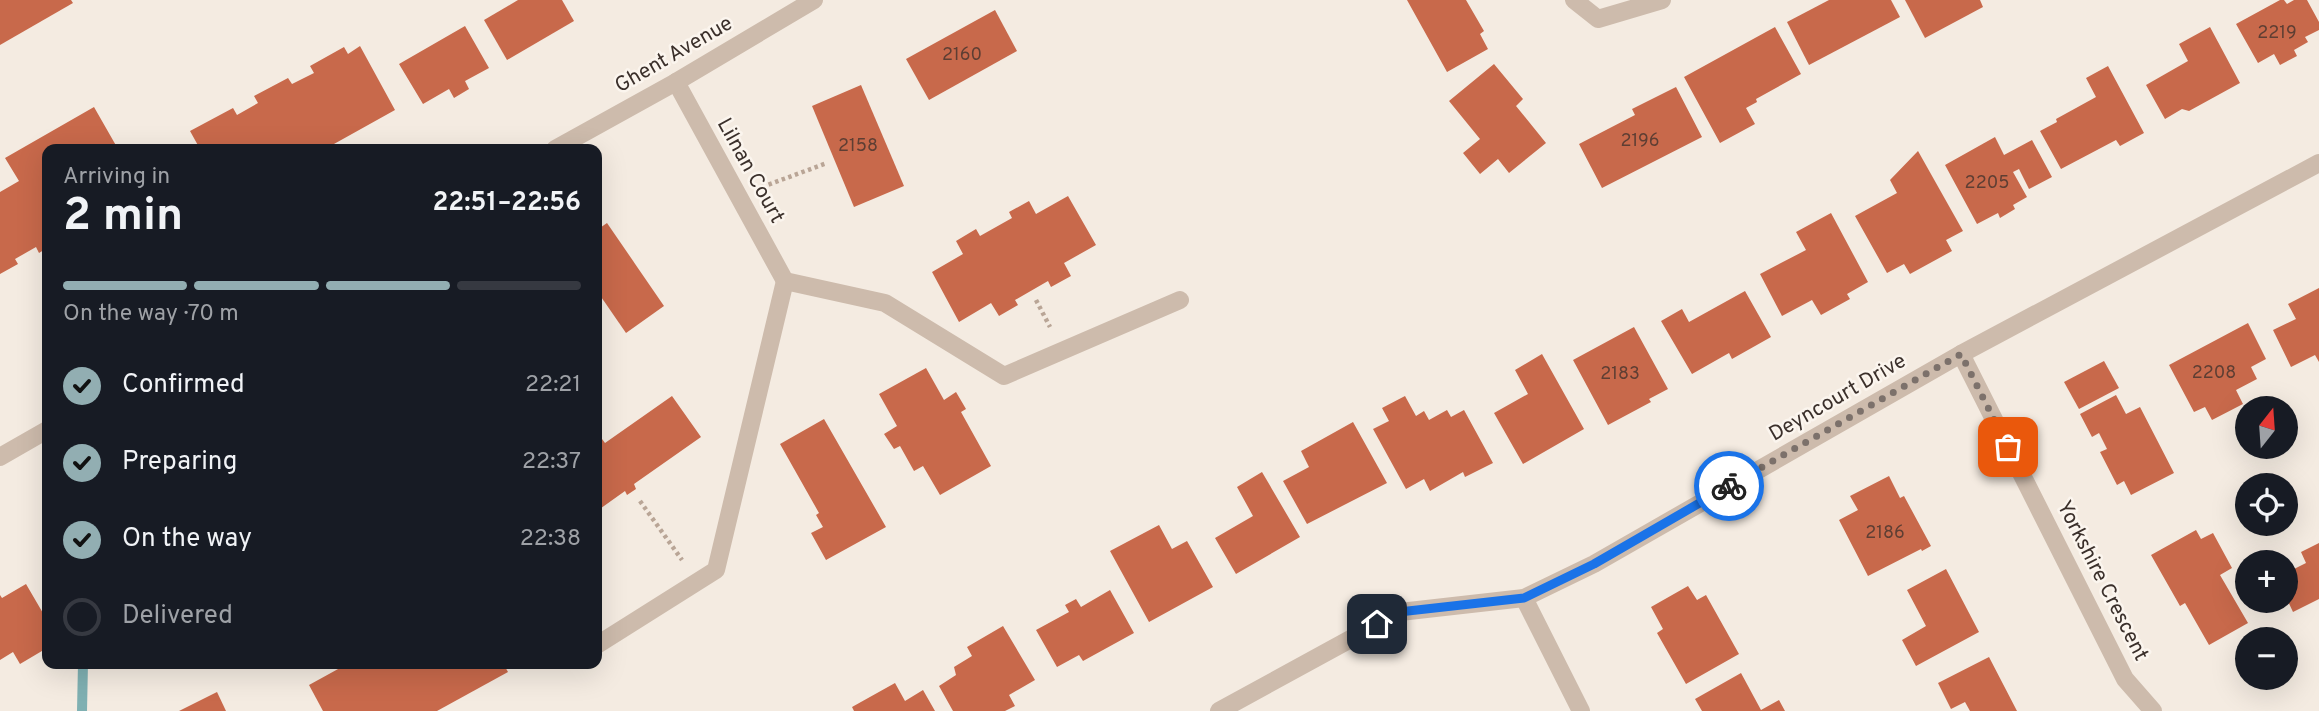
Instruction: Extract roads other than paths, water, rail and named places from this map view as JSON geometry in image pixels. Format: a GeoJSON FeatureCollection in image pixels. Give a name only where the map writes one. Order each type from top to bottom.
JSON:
{"type":"FeatureCollection","features":[{"type":"Feature","properties":{"kind":"street"},"geometry":{"type":"LineString","coordinates":[[1574,0],[1598,19],[1662,0]]}},
{"type":"Feature","properties":{"kind":"street","name":"Ghent Avenue"},"geometry":{"type":"LineString","coordinates":[[564,144],[676,82],[803,3]]}},
{"type":"Feature","properties":{"kind":"street","name":"Lilnan Court"},"geometry":{"type":"LineString","coordinates":[[676,82],[785,281]]}},
{"type":"Feature","properties":{"kind":"street","name":"Deyncourt Drive"},"geometry":{"type":"LineString","coordinates":[[1219,711],[1399,612],[1524,598],[1594,564],[1961,354],[2319,163]]}},
{"type":"Feature","properties":{"kind":"street"},"geometry":{"type":"LineString","coordinates":[[602,642],[716,570],[785,281],[885,303],[1004,376],[1180,300]]}},
{"type":"Feature","properties":{"kind":"street","name":"Yorkshire Crescent"},"geometry":{"type":"LineString","coordinates":[[1961,354],[2125,679],[2153,711]]}},
{"type":"Feature","properties":{"kind":"street"},"geometry":{"type":"LineString","coordinates":[[0,457],[42,433]]}},
{"type":"Feature","properties":{"kind":"street"},"geometry":{"type":"LineString","coordinates":[[1524,598],[1581,711]]}},
{"type":"Feature","properties":{"kind":"waterway"},"geometry":{"type":"LineString","coordinates":[[82,711],[83,669]]}}]}
